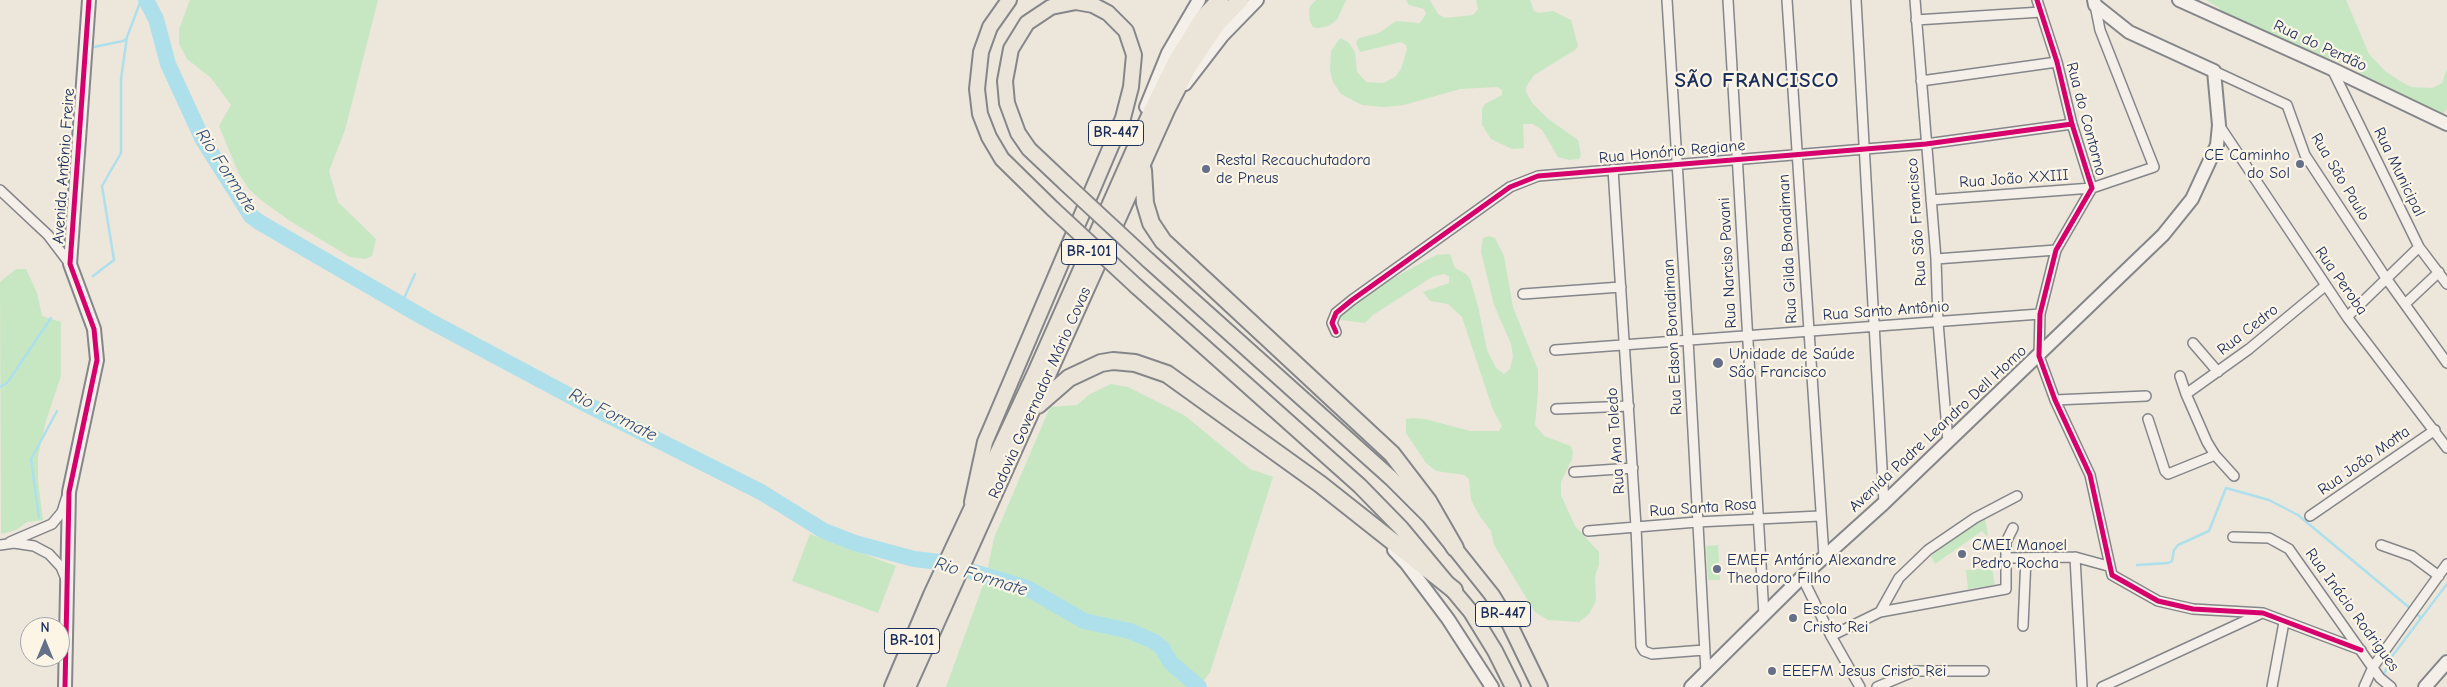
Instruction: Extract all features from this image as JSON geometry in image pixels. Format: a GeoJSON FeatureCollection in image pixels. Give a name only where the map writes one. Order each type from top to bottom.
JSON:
{"type":"FeatureCollection","features":[{"type":"Feature","properties":{"kind":"highway","name":"Rodovia Governador Mário Covas"},"geometry":{"type":"LineString","coordinates":[[968,535],[971,512],[1036,373],[1142,132],[1177,60],[1204,18],[1220,0]]}},
{"type":"Feature","properties":{"kind":"highway","name":"Rodovia Governador Mário Covas"},"geometry":{"type":"LineString","coordinates":[[904,687],[938,599],[968,535],[1024,426],[1167,108],[1188,67],[1216,25],[1240,0]]}},
{"type":"Feature","properties":{"kind":"highway"},"geometry":{"type":"LineString","coordinates":[[1148,151],[1143,172],[1143,193],[1151,223],[1163,241],[1392,454],[1417,485],[1455,548]]}},
{"type":"Feature","properties":{"kind":"highway"},"geometry":{"type":"LineString","coordinates":[[1024,426],[1048,394],[1080,372],[1113,361],[1146,366],[1167,374],[1185,385],[1363,518],[1454,590]]}},
{"type":"Feature","properties":{"kind":"main road","name":"BR-447"},"geometry":{"type":"LineString","coordinates":[[1009,0],[990,27],[981,52],[977,83],[980,114],[989,137],[1002,159],[1136,286],[1381,507],[1454,590],[1483,631],[1513,687]]}},
{"type":"Feature","properties":{"kind":"main road","name":"BR-447"},"geometry":{"type":"LineString","coordinates":[[971,512],[987,435],[1123,118],[1131,87],[1134,55],[1126,31],[1108,13],[1093,5],[1076,2],[1051,7],[1027,23],[1011,49],[1005,81],[1007,102],[1018,133],[1029,149],[1064,183],[1148,260],[1390,478],[1429,516],[1492,596],[1509,623],[1540,687]]}},
{"type":"Feature","properties":{"kind":"street","name":"Avenida Antônio Freire"},"geometry":{"type":"LineString","coordinates":[[65,687],[69,492],[95,377],[97,348],[94,329],[70,264],[89,0]]}},
{"type":"Feature","properties":{"kind":"street"},"geometry":{"type":"LineString","coordinates":[[1142,132],[1146,107],[1168,53],[1199,0]]}},
{"type":"Feature","properties":{"kind":"street"},"geometry":{"type":"LineString","coordinates":[[1167,108],[1222,36],[1257,0]]}},
{"type":"Feature","properties":{"kind":"street","name":"Rua Edson Bonadiman"},"geometry":{"type":"LineString","coordinates":[[1667,0],[1678,162],[1706,672]]}},
{"type":"Feature","properties":{"kind":"street","name":"Rua Narciso Pavani"},"geometry":{"type":"LineString","coordinates":[[1728,0],[1746,336],[1764,615]]}},
{"type":"Feature","properties":{"kind":"street","name":"Rua Gilda Bonadiman"},"geometry":{"type":"LineString","coordinates":[[1787,0],[1824,556]]}},
{"type":"Feature","properties":{"kind":"street"},"geometry":{"type":"LineString","coordinates":[[1856,0],[1884,503]]}},
{"type":"Feature","properties":{"kind":"street","name":"Rua São Francisco"},"geometry":{"type":"LineString","coordinates":[[1915,0],[1936,259],[1938,322],[1948,442]]}},
{"type":"Feature","properties":{"kind":"street","name":"Rua do Contorno"},"geometry":{"type":"LineString","coordinates":[[2037,0],[2057,62],[2072,124],[2092,188],[2056,250],[2040,314],[2039,356]]}},
{"type":"Feature","properties":{"kind":"street","name":"Rua do Perdão"},"geometry":{"type":"LineString","coordinates":[[2179,0],[2332,69],[2447,124]]}},
{"type":"Feature","properties":{"kind":"street"},"geometry":{"type":"LineString","coordinates":[[2095,2],[2129,32],[2214,71]]}},
{"type":"Feature","properties":{"kind":"street","name":"Rua João XXIII"},"geometry":{"type":"LineString","coordinates":[[1931,200],[2092,188],[2154,167],[2100,30],[2095,2]]}},
{"type":"Feature","properties":{"kind":"street"},"geometry":{"type":"LineString","coordinates":[[1916,20],[2041,12]]}},
{"type":"Feature","properties":{"kind":"street"},"geometry":{"type":"LineString","coordinates":[[1922,81],[2057,62]]}},
{"type":"Feature","properties":{"kind":"street","name":"Rua Municipal"},"geometry":{"type":"LineString","coordinates":[[2332,69],[2419,246],[2447,284]]}},
{"type":"Feature","properties":{"kind":"street","name":"Avenida Padre Leandro Dell Homo"},"geometry":{"type":"LineString","coordinates":[[1691,687],[1802,577],[1884,503],[2163,235],[2192,199],[2216,145],[2219,125],[2214,71]]}},
{"type":"Feature","properties":{"kind":"street","name":"Rua São Paulo"},"geometry":{"type":"LineString","coordinates":[[2214,71],[2287,105],[2305,155],[2386,278],[2447,363]]}},
{"type":"Feature","properties":{"kind":"street","name":"Rua Honório Regiane"},"geometry":{"type":"LineString","coordinates":[[1336,332],[1332,323],[1336,313],[1352,300],[1510,187],[1538,176],[1678,162],[1798,155],[1926,144],[2072,124]]}},
{"type":"Feature","properties":{"kind":"street","name":"Rua Peroba"},"geometry":{"type":"LineString","coordinates":[[2219,125],[2325,286],[2447,448]]}},
{"type":"Feature","properties":{"kind":"street","name":"Rua Ana Toledo"},"geometry":{"type":"LineString","coordinates":[[1613,169],[1633,468],[1642,646],[1644,651],[1652,654],[1704,650]]}},
{"type":"Feature","properties":{"kind":"street"},"geometry":{"type":"LineString","coordinates":[[0,190],[48,235],[70,264]]}},
{"type":"Feature","properties":{"kind":"street"},"geometry":{"type":"LineString","coordinates":[[2347,317],[2419,246]]}},
{"type":"Feature","properties":{"kind":"street"},"geometry":{"type":"LineString","coordinates":[[1936,259],[2056,250]]}},
{"type":"Feature","properties":{"kind":"street"},"geometry":{"type":"LineString","coordinates":[[2405,304],[2439,272]]}},
{"type":"Feature","properties":{"kind":"street","name":"Rua Cedro"},"geometry":{"type":"LineString","coordinates":[[2186,394],[2250,349],[2325,286]]}},
{"type":"Feature","properties":{"kind":"street"},"geometry":{"type":"LineString","coordinates":[[1523,294],[1621,287]]}},
{"type":"Feature","properties":{"kind":"street","name":"Rua Santo Antônio"},"geometry":{"type":"LineString","coordinates":[[1555,350],[2040,314]]}},
{"type":"Feature","properties":{"kind":"street"},"geometry":{"type":"LineString","coordinates":[[2193,343],[2218,372]]}},
{"type":"Feature","properties":{"kind":"street"},"geometry":{"type":"LineString","coordinates":[[2039,356],[2055,400],[2090,475],[2108,566],[2112,575],[2158,601],[2193,609],[2263,613],[2361,650]]}},
{"type":"Feature","properties":{"kind":"street"},"geometry":{"type":"LineString","coordinates":[[2180,376],[2186,394],[2215,455],[2234,476]]}},
{"type":"Feature","properties":{"kind":"street"},"geometry":{"type":"LineString","coordinates":[[2055,400],[2146,396]]}},
{"type":"Feature","properties":{"kind":"street"},"geometry":{"type":"LineString","coordinates":[[1556,409],[1628,406]]}},
{"type":"Feature","properties":{"kind":"street"},"geometry":{"type":"LineString","coordinates":[[2148,419],[2165,471],[2168,474],[2215,455]]}},
{"type":"Feature","properties":{"kind":"street","name":"Rua João Motta"},"geometry":{"type":"LineString","coordinates":[[2310,516],[2435,430]]}},
{"type":"Feature","properties":{"kind":"street"},"geometry":{"type":"LineString","coordinates":[[1574,472],[1633,468]]}},
{"type":"Feature","properties":{"kind":"street"},"geometry":{"type":"LineString","coordinates":[[4,544],[52,524],[62,512],[69,492]]}},
{"type":"Feature","properties":{"kind":"street"},"geometry":{"type":"LineString","coordinates":[[1880,612],[1899,578],[1928,550],[1975,518],[2017,496]]}},
{"type":"Feature","properties":{"kind":"street","name":"Rua Santa Rosa"},"geometry":{"type":"LineString","coordinates":[[1588,532],[1697,522],[1820,516]]}},
{"type":"Feature","properties":{"kind":"street"},"geometry":{"type":"LineString","coordinates":[[1363,518],[1406,563],[1448,619],[1492,687]]}},
{"type":"Feature","properties":{"kind":"street"},"geometry":{"type":"LineString","coordinates":[[2006,589],[2006,542],[2013,528]]}},
{"type":"Feature","properties":{"kind":"street","name":"Rua Inácio Rodrigues"},"geometry":{"type":"LineString","coordinates":[[2233,537],[2269,538],[2289,549],[2380,678],[2391,687]]}},
{"type":"Feature","properties":{"kind":"street"},"geometry":{"type":"LineString","coordinates":[[4,544],[34,546],[49,554],[61,567],[68,584]]}},
{"type":"Feature","properties":{"kind":"street"},"geometry":{"type":"LineString","coordinates":[[2381,545],[2412,556],[2439,576]]}},
{"type":"Feature","properties":{"kind":"street"},"geometry":{"type":"LineString","coordinates":[[2006,558],[2075,557],[2108,566]]}},
{"type":"Feature","properties":{"kind":"street"},"geometry":{"type":"LineString","coordinates":[[2075,557],[2082,687]]}},
{"type":"Feature","properties":{"kind":"street"},"geometry":{"type":"LineString","coordinates":[[2023,626],[2026,558]]}},
{"type":"Feature","properties":{"kind":"street"},"geometry":{"type":"LineString","coordinates":[[2364,687],[2373,666],[2447,564]]}},
{"type":"Feature","properties":{"kind":"street"},"geometry":{"type":"LineString","coordinates":[[1802,577],[1831,636],[1860,687]]}},
{"type":"Feature","properties":{"kind":"street"},"geometry":{"type":"LineString","coordinates":[[1831,636],[1880,612],[2006,589],[2023,593]]}},
{"type":"Feature","properties":{"kind":"street"},"geometry":{"type":"LineString","coordinates":[[2102,687],[2263,613]]}},
{"type":"Feature","properties":{"kind":"street"},"geometry":{"type":"LineString","coordinates":[[2262,687],[2272,684],[2284,622]]}},
{"type":"Feature","properties":{"kind":"street"},"geometry":{"type":"LineString","coordinates":[[2425,687],[2447,662]]}},
{"type":"Feature","properties":{"kind":"street"},"geometry":{"type":"LineString","coordinates":[[1878,687],[1915,671],[1984,671]]}},
{"type":"Feature","properties":{"kind":"green space"},"geometry":{"type":"Polygon","coordinates":[[[190,0],[378,0],[345,130],[329,171],[338,202],[376,239],[372,256],[365,259],[350,257],[290,221],[249,189],[239,174],[219,126],[231,105],[211,78],[187,59],[179,44],[179,29],[190,0]]]}},
{"type":"Feature","properties":{"kind":"green space"},"geometry":{"type":"Polygon","coordinates":[[[1316,0],[1346,0],[1337,20],[1328,26],[1318,28],[1313,27],[1310,22],[1309,12],[1310,6],[1316,0]]]}},
{"type":"Feature","properties":{"kind":"green space"},"geometry":{"type":"Polygon","coordinates":[[[1406,0],[1430,0],[1438,14],[1445,18],[1473,15],[1478,9],[1476,0],[1530,0],[1534,11],[1539,13],[1553,11],[1571,20],[1578,46],[1575,50],[1534,75],[1526,87],[1526,92],[1533,104],[1547,118],[1578,140],[1581,155],[1579,159],[1569,160],[1558,157],[1542,130],[1533,124],[1523,124],[1524,148],[1512,149],[1491,139],[1482,125],[1482,109],[1485,104],[1502,95],[1502,90],[1497,87],[1460,89],[1404,105],[1384,107],[1362,105],[1341,94],[1333,82],[1330,71],[1331,51],[1340,38],[1348,42],[1355,52],[1357,72],[1366,82],[1384,83],[1396,76],[1401,69],[1407,49],[1406,45],[1401,42],[1360,52],[1356,43],[1359,38],[1379,33],[1396,21],[1420,23],[1426,14],[1424,9],[1409,5],[1406,0]]]}},
{"type":"Feature","properties":{"kind":"green space"},"geometry":{"type":"Polygon","coordinates":[[[2206,0],[2346,0],[2369,54],[2385,71],[2411,87],[2432,88],[2442,83],[2447,69],[2447,109],[2443,114],[2398,101],[2349,65],[2321,56],[2226,16],[2218,7],[2206,0]]]}},
{"type":"Feature","properties":{"kind":"green space"},"geometry":{"type":"Polygon","coordinates":[[[1489,236],[1495,238],[1504,256],[1513,307],[1538,370],[1535,425],[1544,436],[1571,446],[1573,452],[1572,459],[1561,482],[1561,495],[1575,526],[1599,552],[1599,565],[1595,576],[1596,601],[1589,614],[1579,622],[1548,620],[1535,612],[1494,545],[1491,531],[1471,500],[1469,479],[1464,475],[1436,471],[1426,463],[1406,433],[1406,419],[1413,418],[1425,419],[1470,431],[1499,431],[1502,426],[1493,410],[1462,317],[1448,304],[1430,301],[1423,292],[1449,283],[1449,276],[1444,274],[1432,277],[1373,315],[1365,323],[1341,320],[1338,315],[1384,283],[1436,255],[1450,254],[1455,268],[1466,274],[1470,279],[1487,350],[1496,368],[1504,374],[1510,369],[1513,356],[1511,344],[1494,305],[1481,252],[1483,238],[1489,236]]]}},
{"type":"Feature","properties":{"kind":"green space"},"geometry":{"type":"Polygon","coordinates":[[[16,269],[26,269],[37,293],[42,316],[61,322],[61,376],[46,421],[38,456],[38,481],[43,520],[27,522],[16,530],[1,534],[0,282],[16,269]]]}},
{"type":"Feature","properties":{"kind":"green space"},"geometry":{"type":"Polygon","coordinates":[[[1111,384],[1128,387],[1184,415],[1250,469],[1273,477],[1210,672],[1199,687],[946,687],[986,577],[994,538],[1050,407],[1077,405],[1090,394],[1111,384]]]}},
{"type":"Feature","properties":{"kind":"green space"},"geometry":{"type":"Polygon","coordinates":[[[1985,517],[1988,537],[1982,531],[1935,564],[1931,556],[1985,517]]]}},
{"type":"Feature","properties":{"kind":"green space"},"geometry":{"type":"Polygon","coordinates":[[[810,534],[896,566],[878,613],[792,581],[810,534]]]}},
{"type":"Feature","properties":{"kind":"green space"},"geometry":{"type":"Polygon","coordinates":[[[1718,545],[1720,580],[1708,580],[1706,546],[1718,545]]]}},
{"type":"Feature","properties":{"kind":"green space"},"geometry":{"type":"Polygon","coordinates":[[[1992,568],[1995,585],[1968,589],[1966,570],[1992,568]]]}},
{"type":"Feature","properties":{"kind":"waterway"},"geometry":{"type":"LineString","coordinates":[[93,276],[114,260],[102,186],[121,153],[121,79],[127,37],[141,0]]}},
{"type":"Feature","properties":{"kind":"waterway","name":"Rio Formate"},"geometry":{"type":"LineString","coordinates":[[146,0],[156,19],[168,64],[203,140],[251,216],[259,222],[428,320],[574,398],[761,492],[824,531],[855,543],[914,559],[940,562],[1027,588],[1084,621],[1130,631],[1155,642],[1163,649],[1170,662],[1199,687]]}},
{"type":"Feature","properties":{"kind":"waterway"},"geometry":{"type":"LineString","coordinates":[[94,47],[126,39]]}},
{"type":"Feature","properties":{"kind":"waterway"},"geometry":{"type":"LineString","coordinates":[[401,305],[415,274]]}},
{"type":"Feature","properties":{"kind":"waterway"},"geometry":{"type":"LineString","coordinates":[[0,387],[7,383],[51,318]]}},
{"type":"Feature","properties":{"kind":"waterway"},"geometry":{"type":"LineString","coordinates":[[39,518],[31,459],[57,411]]}},
{"type":"Feature","properties":{"kind":"waterway"},"geometry":{"type":"LineString","coordinates":[[2137,565],[2168,563],[2172,561],[2174,550],[2178,545],[2209,531],[2226,488],[2269,500],[2298,515],[2411,609]]}},
{"type":"Feature","properties":{"kind":"waterway"},"geometry":{"type":"LineString","coordinates":[[2383,676],[2393,655],[2447,584]]}},
{"type":"Feature","properties":{"kind":"waterway"},"geometry":{"type":"LineString","coordinates":[[2415,612],[2421,618]]}},
{"type":"Feature","properties":{"kind":"cycle path"},"geometry":{"type":"LineString","coordinates":[[65,687],[69,492],[97,360],[94,329],[70,264],[89,0]]}},
{"type":"Feature","properties":{"kind":"cycle path"},"geometry":{"type":"LineString","coordinates":[[2037,0],[2057,62],[2072,124],[2092,188],[2056,250],[2040,314],[2039,356],[2055,400],[2090,475],[2112,575],[2158,601],[2193,609],[2263,613],[2361,650]]}},
{"type":"Feature","properties":{"kind":"cycle path"},"geometry":{"type":"LineString","coordinates":[[1336,332],[1332,323],[1336,313],[1352,300],[1510,187],[1538,176],[1926,144],[2072,124]]}},
{"type":"Feature","properties":{"kind":"place","name":"CE Caminho do Sol"},"geometry":{"type":"Point","coordinates":[2300,164]}},
{"type":"Feature","properties":{"kind":"place","name":"Restal Recauchutadora de Pneus"},"geometry":{"type":"Point","coordinates":[1206,169]}},
{"type":"Feature","properties":{"kind":"place","name":"Unidade de Saúde São Francisco"},"geometry":{"type":"Point","coordinates":[1718,363]}},
{"type":"Feature","properties":{"kind":"place","name":"CMEI Manoel Pedro Rocha"},"geometry":{"type":"Point","coordinates":[1962,554]}},
{"type":"Feature","properties":{"kind":"place","name":"EMEF Antário Alexandre Theodoro Filho"},"geometry":{"type":"Point","coordinates":[1717,569]}},
{"type":"Feature","properties":{"kind":"place","name":"Escola Cristo Rei"},"geometry":{"type":"Point","coordinates":[1793,618]}},
{"type":"Feature","properties":{"kind":"place","name":"EEEFM Jesus Cristo Rei"},"geometry":{"type":"Point","coordinates":[1772,671]}},
{"type":"Feature","properties":{"kind":"district","name":"SÃO FRANCISCO"},"geometry":{"type":"Point","coordinates":[1757,81]}}]}
